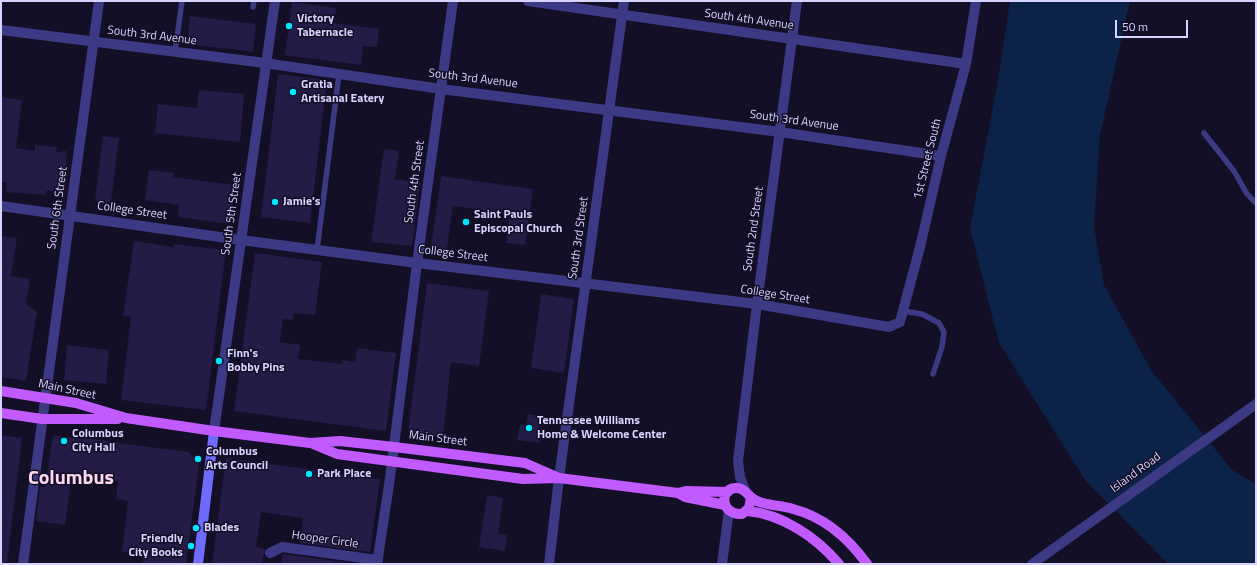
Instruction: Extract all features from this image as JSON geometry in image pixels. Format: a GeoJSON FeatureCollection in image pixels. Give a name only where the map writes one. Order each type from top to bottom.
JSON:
{"type":"FeatureCollection","features":[{"type":"Feature","properties":{"kind":"main road","name":"Main Street"},"geometry":{"type":"LineString","coordinates":[[1,391],[76,403],[126,418],[214,431],[310,443],[340,441],[524,464],[559,478]]}},
{"type":"Feature","properties":{"kind":"main road","name":"Main Street"},"geometry":{"type":"LineString","coordinates":[[1,413],[42,419],[126,418]]}},
{"type":"Feature","properties":{"kind":"main road"},"geometry":{"type":"LineString","coordinates":[[198,564],[214,431]]}},
{"type":"Feature","properties":{"kind":"main road","name":"Main Street"},"geometry":{"type":"LineString","coordinates":[[310,443],[337,454],[523,479],[559,478],[678,494],[743,512],[764,513],[791,525],[802,532],[830,554],[839,564]]}},
{"type":"Feature","properties":{"kind":"main road","name":"Main Street"},"geometry":{"type":"LineString","coordinates":[[678,494],[686,491],[730,490],[740,488],[758,502],[802,512],[825,523],[846,539],[867,564]]}},
{"type":"Feature","properties":{"kind":"main road"},"geometry":{"type":"LineString","coordinates":[[727,508],[725,498],[730,490]]}},
{"type":"Feature","properties":{"kind":"main road"},"geometry":{"type":"LineString","coordinates":[[743,512],[750,505],[748,494]]}},
{"type":"Feature","properties":{"kind":"street","name":"South 6th Street"},"geometry":{"type":"LineString","coordinates":[[23,564],[99,1]]}},
{"type":"Feature","properties":{"kind":"street","name":"South 5th Street"},"geometry":{"type":"LineString","coordinates":[[214,431],[275,1]]}},
{"type":"Feature","properties":{"kind":"street","name":"South 4th Street"},"geometry":{"type":"LineString","coordinates":[[378,562],[453,1]]}},
{"type":"Feature","properties":{"kind":"street","name":"South 4th Avenue"},"geometry":{"type":"LineString","coordinates":[[528,1],[966,64]]}},
{"type":"Feature","properties":{"kind":"street","name":"South 3rd Street"},"geometry":{"type":"LineString","coordinates":[[549,564],[559,478],[624,1]]}},
{"type":"Feature","properties":{"kind":"street","name":"South 2nd Street"},"geometry":{"type":"LineString","coordinates":[[748,494],[740,477],[738,461],[757,304],[798,1]]}},
{"type":"Feature","properties":{"kind":"street","name":"1st Street South"},"geometry":{"type":"LineString","coordinates":[[900,322],[920,247],[941,156],[966,64],[976,1]]}},
{"type":"Feature","properties":{"kind":"street","name":"South 3rd Avenue"},"geometry":{"type":"LineString","coordinates":[[1,30],[265,63],[441,89],[780,132],[941,156]]}},
{"type":"Feature","properties":{"kind":"street","name":"College Street"},"geometry":{"type":"LineString","coordinates":[[1,206],[317,250],[757,304],[889,327],[900,322]]}},
{"type":"Feature","properties":{"kind":"street","name":"Island Road"},"geometry":{"type":"LineString","coordinates":[[1032,564],[1255,405]]}},
{"type":"Feature","properties":{"kind":"street","name":"South 2nd Street"},"geometry":{"type":"LineString","coordinates":[[730,490],[738,461]]}},
{"type":"Feature","properties":{"kind":"street"},"geometry":{"type":"LineString","coordinates":[[722,564],[726,537],[727,508]]}},
{"type":"Feature","properties":{"kind":"street"},"geometry":{"type":"LineString","coordinates":[[726,537],[734,521],[743,512]]}},
{"type":"Feature","properties":{"kind":"street","name":"Hooper Circle"},"geometry":{"type":"LineString","coordinates":[[270,553],[282,547],[378,562]]}},
{"type":"Feature","properties":{"kind":"lane"},"geometry":{"type":"LineString","coordinates":[[175,52],[182,1]]}},
{"type":"Feature","properties":{"kind":"lane"},"geometry":{"type":"LineString","coordinates":[[317,250],[339,74]]}},
{"type":"Feature","properties":{"kind":"lane"},"geometry":{"type":"LineString","coordinates":[[1204,133],[1234,171],[1247,194],[1256,203]]}},
{"type":"Feature","properties":{"kind":"lane"},"geometry":{"type":"LineString","coordinates":[[903,311],[922,314],[938,323],[944,332],[942,347],[933,374]]}},
{"type":"Feature","properties":{"kind":"water"},"geometry":{"type":"Polygon","coordinates":[[[1010,1],[1130,1],[1100,135],[1094,227],[1104,285],[1151,370],[1232,470],[1256,484],[1256,564],[1168,564],[1085,480],[999,343],[970,228],[997,86],[1010,1]]]}},
{"type":"Feature","properties":{"kind":"building"},"geometry":{"type":"Polygon","coordinates":[[[292,2],[336,8],[334,23],[379,29],[377,47],[363,46],[361,65],[285,55],[292,2]]]}},
{"type":"Feature","properties":{"kind":"building"},"geometry":{"type":"Polygon","coordinates":[[[190,16],[256,24],[253,52],[187,44],[190,16]]]}},
{"type":"Feature","properties":{"kind":"building"},"geometry":{"type":"Polygon","coordinates":[[[278,74],[327,80],[310,223],[261,217],[278,74]]]}},
{"type":"Feature","properties":{"kind":"building"},"geometry":{"type":"Polygon","coordinates":[[[199,90],[244,94],[240,142],[155,133],[158,104],[197,108],[199,90]]]}},
{"type":"Feature","properties":{"kind":"building"},"geometry":{"type":"Polygon","coordinates":[[[1,97],[22,100],[16,148],[35,151],[35,145],[57,147],[56,152],[67,151],[64,192],[46,191],[46,195],[6,192],[7,183],[1,182],[1,97]]]}},
{"type":"Feature","properties":{"kind":"building"},"geometry":{"type":"Polygon","coordinates":[[[103,136],[119,138],[111,203],[95,201],[103,136]]]}},
{"type":"Feature","properties":{"kind":"building"},"geometry":{"type":"Polygon","coordinates":[[[384,149],[399,151],[395,179],[420,183],[412,246],[371,242],[384,149]]]}},
{"type":"Feature","properties":{"kind":"building"},"geometry":{"type":"Polygon","coordinates":[[[149,170],[174,173],[173,177],[234,185],[229,224],[178,217],[179,205],[145,200],[149,170]]]}},
{"type":"Feature","properties":{"kind":"building"},"geometry":{"type":"Polygon","coordinates":[[[441,176],[533,189],[525,245],[506,243],[510,211],[496,209],[494,218],[482,216],[483,210],[453,206],[447,249],[431,247],[441,176]]]}},
{"type":"Feature","properties":{"kind":"building"},"geometry":{"type":"Polygon","coordinates":[[[1,236],[17,238],[11,276],[30,279],[26,304],[37,312],[26,381],[1,377],[1,236]]]}},
{"type":"Feature","properties":{"kind":"building"},"geometry":{"type":"Polygon","coordinates":[[[134,241],[174,247],[174,244],[226,250],[206,410],[121,400],[131,317],[123,316],[134,241]]]}},
{"type":"Feature","properties":{"kind":"building"},"geometry":{"type":"Polygon","coordinates":[[[255,253],[322,262],[315,315],[294,313],[293,320],[283,319],[280,342],[300,345],[298,359],[342,364],[342,360],[355,362],[357,348],[396,353],[386,431],[234,411],[255,253]]]}},
{"type":"Feature","properties":{"kind":"building"},"geometry":{"type":"Polygon","coordinates":[[[427,283],[489,291],[479,366],[451,362],[443,437],[408,432],[427,283]]]}},
{"type":"Feature","properties":{"kind":"building"},"geometry":{"type":"Polygon","coordinates":[[[541,294],[574,299],[564,373],[531,368],[541,294]]]}},
{"type":"Feature","properties":{"kind":"building"},"geometry":{"type":"Polygon","coordinates":[[[67,345],[109,350],[106,384],[64,380],[67,345]]]}},
{"type":"Feature","properties":{"kind":"building","name":"Tennessee Williams Home & Welcome Center"},"geometry":{"type":"Polygon","coordinates":[[[528,414],[541,416],[538,432],[542,433],[540,443],[517,440],[520,424],[526,425],[528,414]]]}},
{"type":"Feature","properties":{"kind":"building"},"geometry":{"type":"Polygon","coordinates":[[[1,435],[22,438],[7,564],[1,564],[1,435]]]}},
{"type":"Feature","properties":{"kind":"building"},"geometry":{"type":"Polygon","coordinates":[[[53,435],[189,452],[199,464],[186,564],[143,564],[144,554],[122,552],[128,501],[116,499],[118,481],[74,476],[73,480],[71,480],[65,525],[36,521],[40,487],[45,487],[53,435]]]}},
{"type":"Feature","properties":{"kind":"building"},"geometry":{"type":"Polygon","coordinates":[[[226,458],[380,479],[370,552],[300,543],[303,518],[261,512],[256,547],[265,549],[262,564],[212,564],[226,458]]]}},
{"type":"Feature","properties":{"kind":"building"},"geometry":{"type":"Polygon","coordinates":[[[487,495],[503,498],[498,534],[507,535],[505,551],[479,547],[487,495]]]}},
{"type":"Feature","properties":{"kind":"building"},"geometry":{"type":"Polygon","coordinates":[[[283,554],[359,564],[281,564],[283,554]]]}},
{"type":"Feature","properties":{"kind":"place","name":"Victory Tabernacle"},"geometry":{"type":"Point","coordinates":[289,26]}},
{"type":"Feature","properties":{"kind":"place","name":"Gratia Artisanal Eatery"},"geometry":{"type":"Point","coordinates":[293,92]}},
{"type":"Feature","properties":{"kind":"place","name":"Jamie's"},"geometry":{"type":"Point","coordinates":[275,202]}},
{"type":"Feature","properties":{"kind":"place","name":"Saint Pauls Episcopal Church"},"geometry":{"type":"Point","coordinates":[466,222]}},
{"type":"Feature","properties":{"kind":"place","name":"Finn's Bobby Pins"},"geometry":{"type":"Point","coordinates":[219,361]}},
{"type":"Feature","properties":{"kind":"place","name":"Tennessee Williams Home & Welcome Center"},"geometry":{"type":"Point","coordinates":[529,428]}},
{"type":"Feature","properties":{"kind":"place","name":"Columbus City Hall"},"geometry":{"type":"Point","coordinates":[64,441]}},
{"type":"Feature","properties":{"kind":"place","name":"Columbus Arts Council"},"geometry":{"type":"Point","coordinates":[198,459]}},
{"type":"Feature","properties":{"kind":"place","name":"Park Place"},"geometry":{"type":"Point","coordinates":[309,474]}},
{"type":"Feature","properties":{"kind":"place","name":"Blades"},"geometry":{"type":"Point","coordinates":[196,528]}},
{"type":"Feature","properties":{"kind":"place","name":"Friendly City Books"},"geometry":{"type":"Point","coordinates":[191,546]}},
{"type":"Feature","properties":{"kind":"district","name":"Columbus"},"geometry":{"type":"Point","coordinates":[71,479]}}]}
